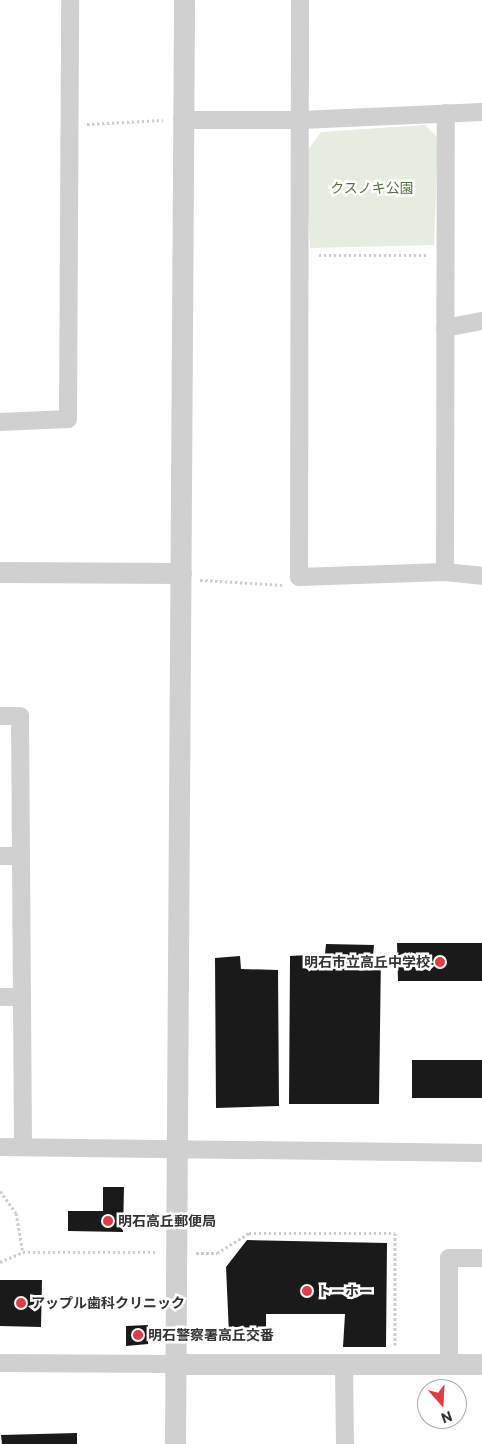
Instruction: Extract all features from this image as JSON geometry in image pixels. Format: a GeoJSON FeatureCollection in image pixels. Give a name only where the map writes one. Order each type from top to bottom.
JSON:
{"type":"FeatureCollection","features":[{"type":"Feature","properties":{"kind":"street"},"geometry":{"type":"LineString","coordinates":[[0,422],[68,419],[70,0]]}},
{"type":"Feature","properties":{"kind":"street"},"geometry":{"type":"LineString","coordinates":[[176,1444],[184,0]]}},
{"type":"Feature","properties":{"kind":"street"},"geometry":{"type":"LineString","coordinates":[[300,0],[301,120],[297,254],[299,577],[446,572],[482,576]]}},
{"type":"Feature","properties":{"kind":"street"},"geometry":{"type":"LineString","coordinates":[[182,120],[301,120],[446,112],[482,112]]}},
{"type":"Feature","properties":{"kind":"street"},"geometry":{"type":"LineString","coordinates":[[446,112],[446,572]]}},
{"type":"Feature","properties":{"kind":"street"},"geometry":{"type":"LineString","coordinates":[[445,328],[482,321]]}},
{"type":"Feature","properties":{"kind":"street"},"geometry":{"type":"LineString","coordinates":[[0,572],[181,573]]}},
{"type":"Feature","properties":{"kind":"street"},"geometry":{"type":"LineString","coordinates":[[0,716],[20,716],[23,1147]]}},
{"type":"Feature","properties":{"kind":"street"},"geometry":{"type":"LineString","coordinates":[[0,856],[21,856]]}},
{"type":"Feature","properties":{"kind":"street"},"geometry":{"type":"LineString","coordinates":[[0,997],[22,997]]}},
{"type":"Feature","properties":{"kind":"street"},"geometry":{"type":"LineString","coordinates":[[0,1147],[482,1153]]}},
{"type":"Feature","properties":{"kind":"street"},"geometry":{"type":"LineString","coordinates":[[449,1364],[449,1258],[482,1258]]}},
{"type":"Feature","properties":{"kind":"street"},"geometry":{"type":"LineString","coordinates":[[0,1363],[482,1364]]}},
{"type":"Feature","properties":{"kind":"street"},"geometry":{"type":"LineString","coordinates":[[344,1365],[345,1444]]}},
{"type":"Feature","properties":{"kind":"path"},"geometry":{"type":"LineString","coordinates":[[69,124],[182,120]]}},
{"type":"Feature","properties":{"kind":"path"},"geometry":{"type":"LineString","coordinates":[[297,254],[446,256]]}},
{"type":"Feature","properties":{"kind":"path"},"geometry":{"type":"LineString","coordinates":[[181,573],[205,582],[268,585],[286,585],[299,577]]}},
{"type":"Feature","properties":{"kind":"path"},"geometry":{"type":"LineString","coordinates":[[0,1191],[16,1213],[23,1252]]}},
{"type":"Feature","properties":{"kind":"path"},"geometry":{"type":"LineString","coordinates":[[216,1253],[249,1233],[395,1233],[395,1364]]}},
{"type":"Feature","properties":{"kind":"path"},"geometry":{"type":"LineString","coordinates":[[0,1262],[23,1252],[130,1252]]}},
{"type":"Feature","properties":{"kind":"green space","name":"クスノキ公園"},"geometry":{"type":"Polygon","coordinates":[[[425,125],[438,138],[434,245],[310,248],[305,154],[321,132],[425,125]]]}},
{"type":"Feature","properties":{"kind":"building","name":"明石市立高丘中学校"},"geometry":{"type":"Polygon","coordinates":[[[397,943],[482,943],[482,981],[398,981],[397,943]]]}},
{"type":"Feature","properties":{"kind":"building"},"geometry":{"type":"Polygon","coordinates":[[[326,944],[374,945],[373,956],[381,955],[379,1104],[289,1104],[290,956],[325,954],[326,944]]]}},
{"type":"Feature","properties":{"kind":"building"},"geometry":{"type":"Polygon","coordinates":[[[240,956],[241,969],[278,970],[279,1106],[216,1108],[215,958],[240,956]]]}},
{"type":"Feature","properties":{"kind":"building"},"geometry":{"type":"Polygon","coordinates":[[[412,1060],[482,1060],[482,1098],[412,1098],[412,1060]]]}},
{"type":"Feature","properties":{"kind":"building"},"geometry":{"type":"Polygon","coordinates":[[[103,1187],[124,1187],[123,1232],[68,1231],[68,1211],[103,1211],[103,1187]]]}},
{"type":"Feature","properties":{"kind":"building","name":"トーホー"},"geometry":{"type":"Polygon","coordinates":[[[247,1240],[387,1243],[386,1347],[343,1347],[345,1314],[266,1314],[266,1332],[229,1334],[226,1267],[247,1240]]]}},
{"type":"Feature","properties":{"kind":"building","name":"アップル歯科クリニック"},"geometry":{"type":"Polygon","coordinates":[[[0,1280],[42,1280],[41,1327],[0,1326],[0,1280]]]}},
{"type":"Feature","properties":{"kind":"building"},"geometry":{"type":"Polygon","coordinates":[[[148,1325],[148,1344],[126,1346],[126,1326],[148,1325]]]}},
{"type":"Feature","properties":{"kind":"building"},"geometry":{"type":"Polygon","coordinates":[[[77,1433],[77,1444],[2,1444],[1,1435],[77,1433]]]}},
{"type":"Feature","properties":{"kind":"place","name":"明石市立高丘中学校"},"geometry":{"type":"Point","coordinates":[440,962]}},
{"type":"Feature","properties":{"kind":"place","name":"明石高丘郵便局"},"geometry":{"type":"Point","coordinates":[108,1221]}},
{"type":"Feature","properties":{"kind":"place","name":"トーホー"},"geometry":{"type":"Point","coordinates":[307,1291]}},
{"type":"Feature","properties":{"kind":"place","name":"アップル歯科クリニック"},"geometry":{"type":"Point","coordinates":[21,1303]}},
{"type":"Feature","properties":{"kind":"place","name":"明石警察署高丘交番"},"geometry":{"type":"Point","coordinates":[138,1335]}}]}
